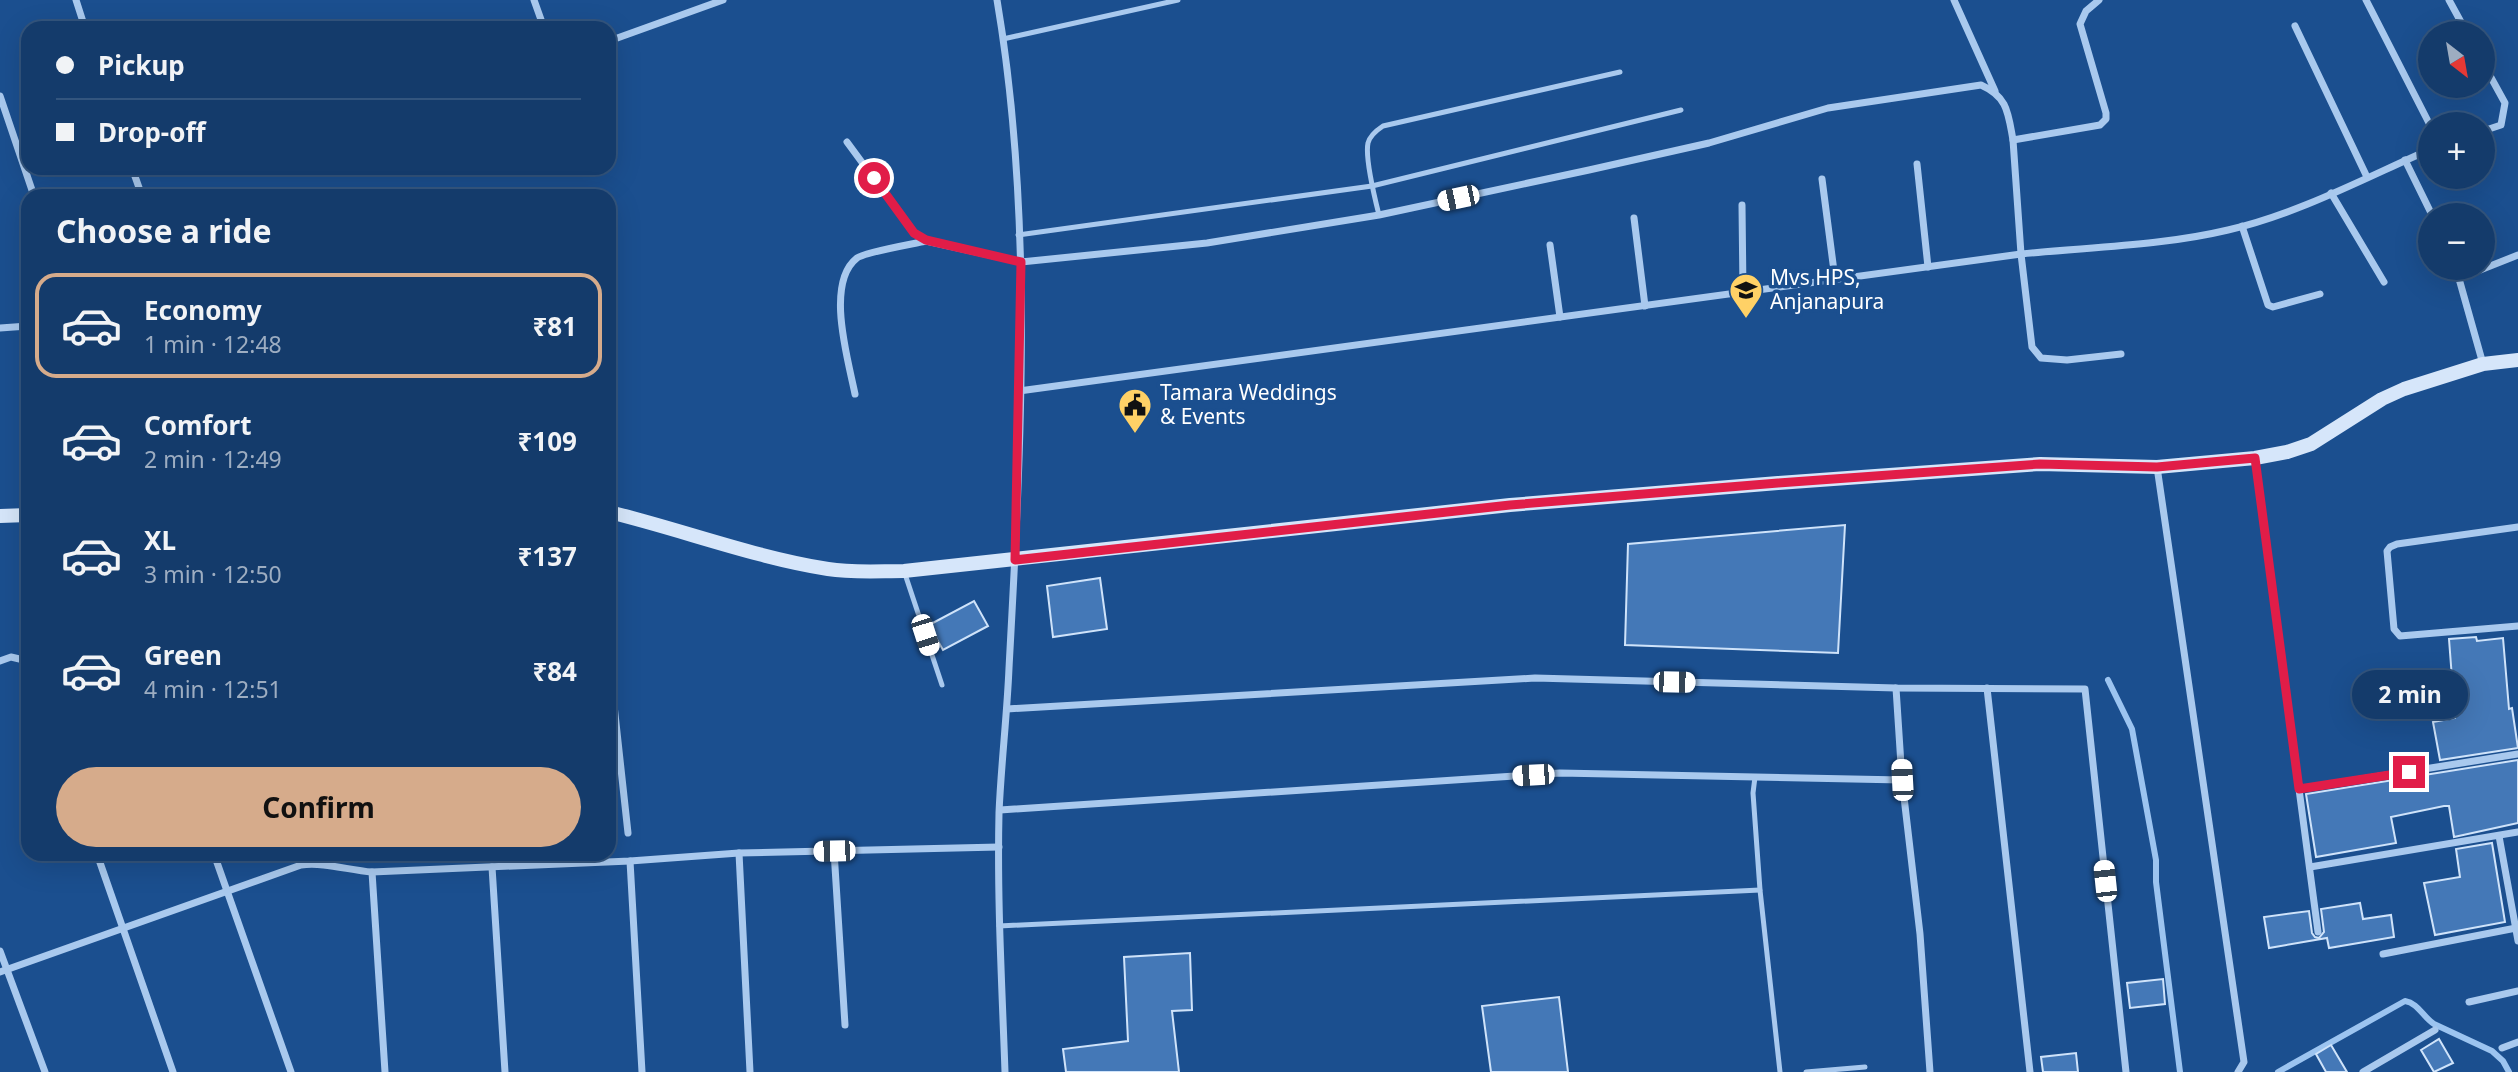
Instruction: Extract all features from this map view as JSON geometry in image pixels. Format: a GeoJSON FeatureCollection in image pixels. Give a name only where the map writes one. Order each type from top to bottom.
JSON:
{"type":"FeatureCollection","features":[{"type":"Feature","properties":{"kind":"street"},"geometry":{"type":"LineString","coordinates":[[76,0],[83,21]]}},
{"type":"Feature","properties":{"kind":"street"},"geometry":{"type":"LineString","coordinates":[[534,0],[542,21]]}},
{"type":"Feature","properties":{"kind":"street"},"geometry":{"type":"LineString","coordinates":[[616,38],[723,0]]}},
{"type":"Feature","properties":{"kind":"street"},"geometry":{"type":"LineString","coordinates":[[997,0],[1017,164],[1021,262],[1015,560],[999,847],[999,926],[1005,1072]]}},
{"type":"Feature","properties":{"kind":"street"},"geometry":{"type":"LineString","coordinates":[[1954,0],[1995,91],[2007,108],[2013,140],[2021,254],[2032,347],[2041,358],[2067,360],[2121,355]]}},
{"type":"Feature","properties":{"kind":"street"},"geometry":{"type":"LineString","coordinates":[[2013,140],[2100,125],[2106,119],[2080,24],[2086,11],[2099,0]]}},
{"type":"Feature","properties":{"kind":"street"},"geometry":{"type":"LineString","coordinates":[[2366,0],[2423,112]]}},
{"type":"Feature","properties":{"kind":"street"},"geometry":{"type":"LineString","coordinates":[[2449,0],[2460,21]]}},
{"type":"Feature","properties":{"kind":"street"},"geometry":{"type":"LineString","coordinates":[[2295,26],[2367,177]]}},
{"type":"Feature","properties":{"kind":"street"},"geometry":{"type":"LineString","coordinates":[[847,142],[914,233],[926,240],[1021,262],[1207,243],[1379,215],[1709,143],[1828,108],[1981,85],[1995,91]]}},
{"type":"Feature","properties":{"kind":"street"},"geometry":{"type":"LineString","coordinates":[[2495,127],[2501,125],[2505,103],[2496,87]]}},
{"type":"Feature","properties":{"kind":"street"},"geometry":{"type":"LineString","coordinates":[[0,96],[21,158]]}},
{"type":"Feature","properties":{"kind":"street"},"geometry":{"type":"LineString","coordinates":[[1019,391],[2021,254],[2189,237],[2273,217],[2418,154]]}},
{"type":"Feature","properties":{"kind":"street"},"geometry":{"type":"LineString","coordinates":[[2405,160],[2426,203]]}},
{"type":"Feature","properties":{"kind":"street"},"geometry":{"type":"LineString","coordinates":[[1917,164],[1928,267]]}},
{"type":"Feature","properties":{"kind":"street"},"geometry":{"type":"LineString","coordinates":[[1822,179],[1835,279]]}},
{"type":"Feature","properties":{"kind":"street"},"geometry":{"type":"LineString","coordinates":[[2331,193],[2384,282]]}},
{"type":"Feature","properties":{"kind":"street"},"geometry":{"type":"LineString","coordinates":[[1742,205],[1741,268],[1744,292]]}},
{"type":"Feature","properties":{"kind":"street"},"geometry":{"type":"LineString","coordinates":[[1634,218],[1645,306]]}},
{"type":"Feature","properties":{"kind":"street"},"geometry":{"type":"LineString","coordinates":[[2242,226],[2269,305],[2320,294]]}},
{"type":"Feature","properties":{"kind":"street"},"geometry":{"type":"LineString","coordinates":[[855,394],[841,322],[844,272],[859,256],[926,240]]}},
{"type":"Feature","properties":{"kind":"street"},"geometry":{"type":"LineString","coordinates":[[1550,245],[1560,317]]}},
{"type":"Feature","properties":{"kind":"street"},"geometry":{"type":"LineString","coordinates":[[2495,264],[2518,255]]}},
{"type":"Feature","properties":{"kind":"street"},"geometry":{"type":"LineString","coordinates":[[2461,280],[2483,364]]}},
{"type":"Feature","properties":{"kind":"street"},"geometry":{"type":"LineString","coordinates":[[0,328],[21,326]]}},
{"type":"Feature","properties":{"kind":"street"},"geometry":{"type":"LineString","coordinates":[[616,514],[736,549],[831,570],[904,571],[1510,505],[2040,464],[2157,467],[2255,458],[2311,444],[2382,399],[2432,379],[2483,364],[2518,360]]}},
{"type":"Feature","properties":{"kind":"street"},"geometry":{"type":"LineString","coordinates":[[2255,458],[2318,932]]}},
{"type":"Feature","properties":{"kind":"street"},"geometry":{"type":"LineString","coordinates":[[2157,467],[2244,1062],[2238,1072]]}},
{"type":"Feature","properties":{"kind":"street"},"geometry":{"type":"LineString","coordinates":[[0,516],[21,515]]}},
{"type":"Feature","properties":{"kind":"street"},"geometry":{"type":"LineString","coordinates":[[2518,527],[2397,544],[2388,551],[2394,629],[2400,636],[2518,626]]}},
{"type":"Feature","properties":{"kind":"street"},"geometry":{"type":"LineString","coordinates":[[0,661],[11,657],[21,659]]}},
{"type":"Feature","properties":{"kind":"street"},"geometry":{"type":"LineString","coordinates":[[1007,709],[1535,678],[1896,688],[2085,689],[2126,1072]]}},
{"type":"Feature","properties":{"kind":"street"},"geometry":{"type":"LineString","coordinates":[[1896,688],[1902,780],[1920,934],[1930,1072]]}},
{"type":"Feature","properties":{"kind":"street"},"geometry":{"type":"LineString","coordinates":[[1987,688],[2030,1072]]}},
{"type":"Feature","properties":{"kind":"street"},"geometry":{"type":"LineString","coordinates":[[616,724],[628,833]]}},
{"type":"Feature","properties":{"kind":"street"},"geometry":{"type":"LineString","coordinates":[[2299,789],[2518,754]]}},
{"type":"Feature","properties":{"kind":"street"},"geometry":{"type":"LineString","coordinates":[[1000,810],[1560,774],[1902,780]]}},
{"type":"Feature","properties":{"kind":"street"},"geometry":{"type":"LineString","coordinates":[[2310,867],[2518,832]]}},
{"type":"Feature","properties":{"kind":"street"},"geometry":{"type":"LineString","coordinates":[[2498,836],[2518,941]]}},
{"type":"Feature","properties":{"kind":"street"},"geometry":{"type":"LineString","coordinates":[[4,971],[301,864],[317,863],[372,872],[631,861],[740,853],[999,847]]}},
{"type":"Feature","properties":{"kind":"street"},"geometry":{"type":"LineString","coordinates":[[834,851],[845,1026]]}},
{"type":"Feature","properties":{"kind":"street"},"geometry":{"type":"LineString","coordinates":[[740,853],[750,1072]]}},
{"type":"Feature","properties":{"kind":"street"},"geometry":{"type":"LineString","coordinates":[[99,861],[173,1072]]}},
{"type":"Feature","properties":{"kind":"street"},"geometry":{"type":"LineString","coordinates":[[217,861],[291,1072]]}},
{"type":"Feature","properties":{"kind":"street"},"geometry":{"type":"LineString","coordinates":[[631,861],[642,1072]]}},
{"type":"Feature","properties":{"kind":"street"},"geometry":{"type":"LineString","coordinates":[[492,867],[505,1072]]}},
{"type":"Feature","properties":{"kind":"street"},"geometry":{"type":"LineString","coordinates":[[372,872],[385,1072]]}},
{"type":"Feature","properties":{"kind":"street"},"geometry":{"type":"LineString","coordinates":[[2383,954],[2516,928]]}},
{"type":"Feature","properties":{"kind":"street"},"geometry":{"type":"LineString","coordinates":[[0,951],[4,971],[45,1072]]}},
{"type":"Feature","properties":{"kind":"street"},"geometry":{"type":"LineString","coordinates":[[2469,1002],[2518,992]]}},
{"type":"Feature","properties":{"kind":"street"},"geometry":{"type":"LineString","coordinates":[[2363,1072],[2435,1030]]}},
{"type":"Feature","properties":{"kind":"street"},"geometry":{"type":"LineString","coordinates":[[2502,1048],[2518,1042]]}},
{"type":"Feature","properties":{"kind":"lane"},"geometry":{"type":"LineString","coordinates":[[1003,39],[1178,0]]}},
{"type":"Feature","properties":{"kind":"lane"},"geometry":{"type":"LineString","coordinates":[[1379,215],[1372,186],[1368,143],[1383,126],[1619,72]]}},
{"type":"Feature","properties":{"kind":"lane"},"geometry":{"type":"LineString","coordinates":[[1018,235],[1372,186],[1681,110]]}},
{"type":"Feature","properties":{"kind":"lane"},"geometry":{"type":"LineString","coordinates":[[904,571],[942,685]]}},
{"type":"Feature","properties":{"kind":"lane"},"geometry":{"type":"LineString","coordinates":[[1755,777],[1753,793],[1760,890],[1780,1072]]}},
{"type":"Feature","properties":{"kind":"lane"},"geometry":{"type":"LineString","coordinates":[[999,926],[1760,890]]}},
{"type":"Feature","properties":{"kind":"lane"},"geometry":{"type":"LineString","coordinates":[[1806,1072],[1865,1067]]}},
{"type":"Feature","properties":{"kind":"building"},"geometry":{"type":"Polygon","coordinates":[[[1845,525],[1838,653],[1625,645],[1628,544],[1845,525]]]}},
{"type":"Feature","properties":{"kind":"building"},"geometry":{"type":"Polygon","coordinates":[[[1100,578],[1107,629],[1053,637],[1047,586],[1100,578]]]}},
{"type":"Feature","properties":{"kind":"building"},"geometry":{"type":"Polygon","coordinates":[[[974,601],[988,626],[943,650],[929,625],[974,601]]]}},
{"type":"Feature","properties":{"kind":"building"},"geometry":{"type":"Polygon","coordinates":[[[2476,637],[2477,641],[2503,638],[2509,709],[2512,708],[2518,748],[2440,760],[2433,722],[2455,718],[2449,639],[2476,637]]]}},
{"type":"Feature","properties":{"kind":"building"},"geometry":{"type":"Polygon","coordinates":[[[2518,760],[2518,823],[2454,837],[2449,806],[2444,806],[2391,817],[2396,843],[2316,857],[2306,794],[2518,760]]]}},
{"type":"Feature","properties":{"kind":"building"},"geometry":{"type":"Polygon","coordinates":[[[2492,843],[2505,922],[2435,935],[2424,883],[2460,877],[2456,849],[2492,843]]]}},
{"type":"Feature","properties":{"kind":"building"},"geometry":{"type":"Polygon","coordinates":[[[2360,903],[2363,919],[2391,915],[2394,937],[2329,948],[2327,938],[2269,948],[2264,917],[2309,911],[2312,933],[2319,938],[2324,932],[2321,909],[2360,903]]]}},
{"type":"Feature","properties":{"kind":"building"},"geometry":{"type":"Polygon","coordinates":[[[1190,953],[1192,1010],[1172,1011],[1179,1072],[1066,1072],[1063,1049],[1128,1041],[1124,957],[1190,953]]]}},
{"type":"Feature","properties":{"kind":"building"},"geometry":{"type":"Polygon","coordinates":[[[2163,979],[2165,1004],[2130,1008],[2127,983],[2163,979]]]}},
{"type":"Feature","properties":{"kind":"building"},"geometry":{"type":"Polygon","coordinates":[[[1559,997],[1568,1072],[1491,1072],[1482,1006],[1559,997]]]}},
{"type":"Feature","properties":{"kind":"building"},"geometry":{"type":"Polygon","coordinates":[[[2439,1039],[2453,1063],[2434,1072],[2421,1050],[2439,1039]]]}},
{"type":"Feature","properties":{"kind":"building"},"geometry":{"type":"Polygon","coordinates":[[[2331,1045],[2347,1072],[2326,1072],[2316,1054],[2331,1045]]]}},
{"type":"Feature","properties":{"kind":"building"},"geometry":{"type":"Polygon","coordinates":[[[2076,1053],[2078,1072],[2043,1072],[2041,1057],[2076,1053]]]}},
{"type":"Feature","properties":{"kind":"waterway"},"geometry":{"type":"LineString","coordinates":[[2108,680],[2132,729],[2156,860],[2156,882],[2180,1072]]}},
{"type":"Feature","properties":{"kind":"waterway"},"geometry":{"type":"LineString","coordinates":[[2278,1072],[2405,1001],[2413,1004],[2434,1024],[2492,1051],[2503,1061],[2509,1072]]}},
{"type":"Feature","properties":{"kind":"place","name":"Mvs HPS, Anjanapura"},"geometry":{"type":"Point","coordinates":[1746,320]}},
{"type":"Feature","properties":{"kind":"place","name":"Tamara Weddings & Events"},"geometry":{"type":"Point","coordinates":[1135,435]}},
{"type":"Feature","properties":{"kind":"route"},"geometry":{"type":"LineString","coordinates":[[874,178],[914,233],[926,240],[1021,262],[1015,560],[1510,505],[2040,464],[2157,467],[2255,458],[2299,789],[2409,772]]}}]}
